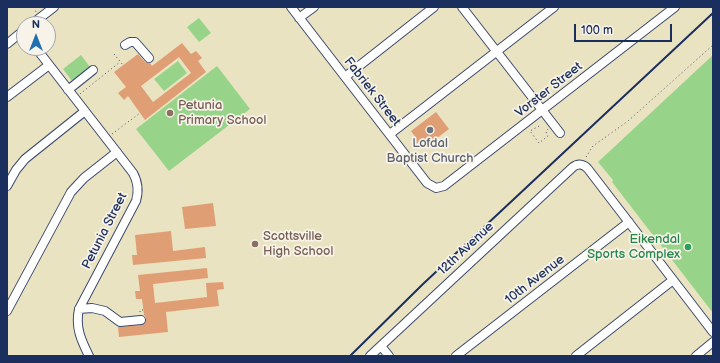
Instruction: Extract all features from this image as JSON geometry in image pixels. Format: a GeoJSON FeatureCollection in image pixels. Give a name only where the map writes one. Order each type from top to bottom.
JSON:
{"type":"FeatureCollection","features":[{"type":"Feature","properties":{"kind":"street"},"geometry":{"type":"LineString","coordinates":[[42,16],[54,7]]}},
{"type":"Feature","properties":{"kind":"street","name":"Fabriek Street"},"geometry":{"type":"LineString","coordinates":[[291,7],[427,183],[436,188]]}},
{"type":"Feature","properties":{"kind":"street"},"geometry":{"type":"LineString","coordinates":[[299,18],[314,7]]}},
{"type":"Feature","properties":{"kind":"street"},"geometry":{"type":"LineString","coordinates":[[345,76],[434,7]]}},
{"type":"Feature","properties":{"kind":"street"},"geometry":{"type":"LineString","coordinates":[[462,7],[560,133]]}},
{"type":"Feature","properties":{"kind":"street"},"geometry":{"type":"LineString","coordinates":[[390,134],[554,7]]}},
{"type":"Feature","properties":{"kind":"street","name":"Vorster Street"},"geometry":{"type":"LineString","coordinates":[[436,188],[444,186],[675,7]]}},
{"type":"Feature","properties":{"kind":"street"},"geometry":{"type":"LineString","coordinates":[[7,44],[16,37]]}},
{"type":"Feature","properties":{"kind":"street"},"geometry":{"type":"LineString","coordinates":[[125,45],[130,42],[135,42],[149,58]]}},
{"type":"Feature","properties":{"kind":"street","name":"Petunia Street"},"geometry":{"type":"LineString","coordinates":[[42,56],[133,173],[137,183],[137,197],[132,214],[79,309],[77,321],[78,332],[89,356]]}},
{"type":"Feature","properties":{"kind":"street"},"geometry":{"type":"LineString","coordinates":[[7,97],[49,65]]}},
{"type":"Feature","properties":{"kind":"street"},"geometry":{"type":"LineString","coordinates":[[68,90],[93,70]]}},
{"type":"Feature","properties":{"kind":"street"},"geometry":{"type":"LineString","coordinates":[[7,186],[25,158],[85,111]]}},
{"type":"Feature","properties":{"kind":"street"},"geometry":{"type":"LineString","coordinates":[[7,311],[71,192],[84,178],[117,152]]}},
{"type":"Feature","properties":{"kind":"street"},"geometry":{"type":"LineString","coordinates":[[581,165],[588,169],[713,332]]}},
{"type":"Feature","properties":{"kind":"street","name":"12th Avenue"},"geometry":{"type":"LineString","coordinates":[[370,356],[573,167],[581,165]]}},
{"type":"Feature","properties":{"kind":"street","name":"10th Avenue"},"geometry":{"type":"LineString","coordinates":[[456,356],[629,222]]}},
{"type":"Feature","properties":{"kind":"street"},"geometry":{"type":"LineString","coordinates":[[576,356],[673,280]]}},
{"type":"Feature","properties":{"kind":"street"},"geometry":{"type":"LineString","coordinates":[[79,309],[92,308],[105,311],[117,320],[123,322],[141,320]]}},
{"type":"Feature","properties":{"kind":"street"},"geometry":{"type":"LineString","coordinates":[[696,356],[713,342]]}},
{"type":"Feature","properties":{"kind":"street"},"geometry":{"type":"LineString","coordinates":[[381,346],[389,356]]}},
{"type":"Feature","properties":{"kind":"path"},"geometry":{"type":"LineString","coordinates":[[34,7],[36,13]]}},
{"type":"Feature","properties":{"kind":"path"},"geometry":{"type":"LineString","coordinates":[[581,165],[593,146],[628,121],[713,45]]}},
{"type":"Feature","properties":{"kind":"path"},"geometry":{"type":"LineString","coordinates":[[114,54],[123,65]]}},
{"type":"Feature","properties":{"kind":"path"},"geometry":{"type":"LineString","coordinates":[[75,98],[120,62]]}},
{"type":"Feature","properties":{"kind":"path"},"geometry":{"type":"LineString","coordinates":[[106,138],[140,113]]}},
{"type":"Feature","properties":{"kind":"path"},"geometry":{"type":"LineString","coordinates":[[539,126],[530,132],[540,143],[548,136],[546,132],[552,124]]}},
{"type":"Feature","properties":{"kind":"green space"},"geometry":{"type":"Polygon","coordinates":[[[199,18],[211,33],[199,42],[187,27],[199,18]]]}},
{"type":"Feature","properties":{"kind":"green space"},"geometry":{"type":"Polygon","coordinates":[[[81,55],[90,67],[89,70],[74,82],[63,69],[81,55]]]}},
{"type":"Feature","properties":{"kind":"green space","name":"Eikendal Sports Complex"},"geometry":{"type":"Polygon","coordinates":[[[713,55],[713,313],[598,162],[713,55]]]}},
{"type":"Feature","properties":{"kind":"green space"},"geometry":{"type":"Polygon","coordinates":[[[178,61],[187,73],[164,91],[154,79],[178,61]]]}},
{"type":"Feature","properties":{"kind":"green space"},"geometry":{"type":"Polygon","coordinates":[[[217,66],[250,109],[169,171],[136,129],[217,66]]]}},
{"type":"Feature","properties":{"kind":"building"},"geometry":{"type":"Polygon","coordinates":[[[182,43],[191,54],[196,51],[202,58],[198,61],[206,72],[145,120],[128,96],[124,100],[118,93],[126,87],[114,72],[138,54],[145,62],[150,63],[152,66],[182,43]],[[179,57],[141,86],[153,102],[191,73],[179,57]]]}},
{"type":"Feature","properties":{"kind":"building","name":"Lofdal Baptist Church"},"geometry":{"type":"Polygon","coordinates":[[[436,112],[449,129],[424,148],[419,142],[416,144],[413,140],[416,138],[411,131],[436,112]]]}},
{"type":"Feature","properties":{"kind":"building"},"geometry":{"type":"Polygon","coordinates":[[[213,203],[216,226],[185,229],[182,207],[213,203]]]}},
{"type":"Feature","properties":{"kind":"building"},"geometry":{"type":"Polygon","coordinates":[[[171,231],[173,251],[205,247],[206,258],[133,265],[132,255],[137,255],[135,235],[171,231]]]}},
{"type":"Feature","properties":{"kind":"building"},"geometry":{"type":"Polygon","coordinates":[[[207,268],[208,278],[153,284],[155,303],[207,297],[206,283],[223,282],[224,289],[217,290],[219,306],[166,312],[168,332],[119,337],[118,327],[142,325],[146,322],[142,299],[136,299],[135,291],[140,291],[138,275],[207,268]]]}},
{"type":"Feature","properties":{"kind":"railway"},"geometry":{"type":"LineString","coordinates":[[350,356],[423,284],[713,13]]}},
{"type":"Feature","properties":{"kind":"place","name":"Petunia Primary School"},"geometry":{"type":"Point","coordinates":[170,113]}},
{"type":"Feature","properties":{"kind":"place","name":"Lofdal Baptist Church"},"geometry":{"type":"Point","coordinates":[430,130]}},
{"type":"Feature","properties":{"kind":"place","name":"Scottsville High School"},"geometry":{"type":"Point","coordinates":[255,244]}},
{"type":"Feature","properties":{"kind":"place","name":"Eikendal Sports Complex"},"geometry":{"type":"Point","coordinates":[688,247]}}]}
